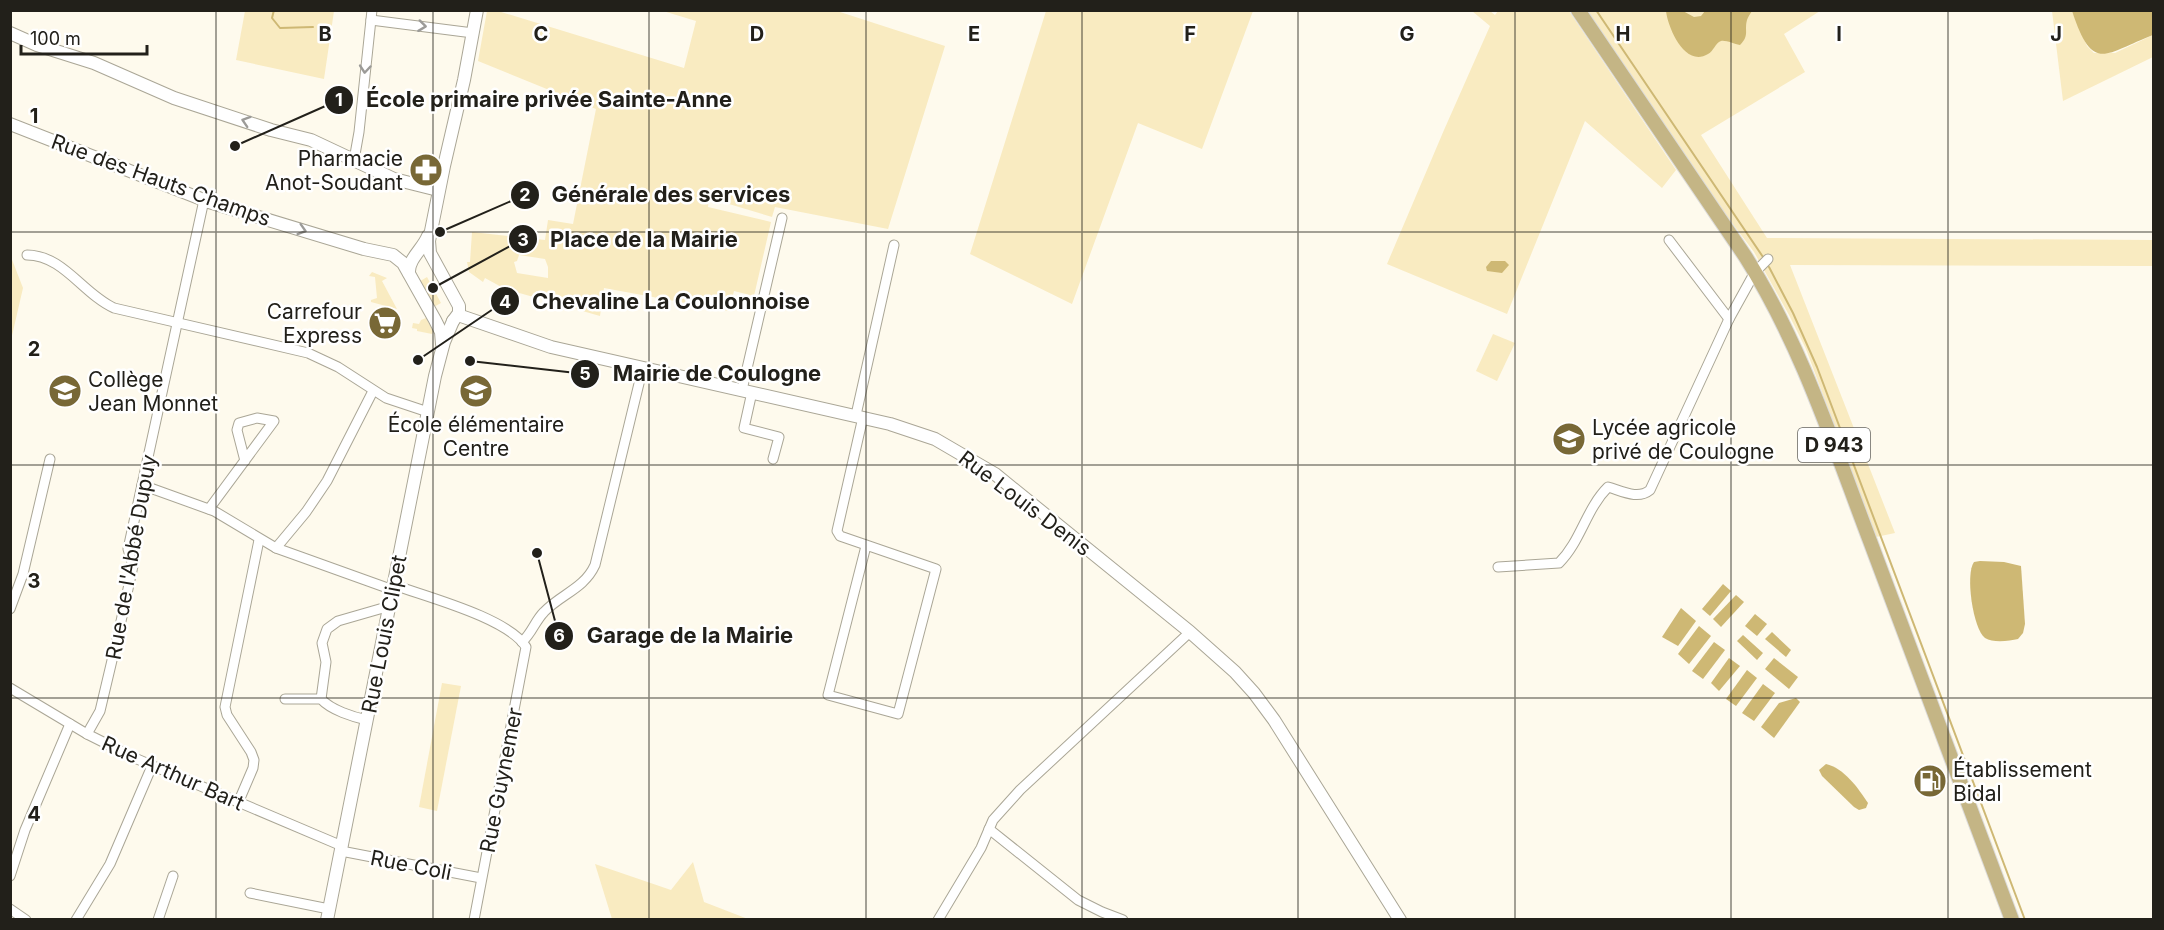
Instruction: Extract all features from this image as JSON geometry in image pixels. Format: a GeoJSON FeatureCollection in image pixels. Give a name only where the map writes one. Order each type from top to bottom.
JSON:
{"type":"FeatureCollection","features":[{"type":"Feature","properties":{"kind":"main road","name":"D 943"},"geometry":{"type":"LineString","coordinates":[[1578,10],[1755,272],[1782,318],[1806,374],[2012,920]]}},
{"type":"Feature","properties":{"kind":"street"},"geometry":{"type":"LineString","coordinates":[[456,318],[459,304],[429,250],[430,232],[477,10]]}},
{"type":"Feature","properties":{"kind":"street"},"geometry":{"type":"LineString","coordinates":[[354,160],[372,15],[473,33]]}},
{"type":"Feature","properties":{"kind":"street"},"geometry":{"type":"LineString","coordinates":[[10,33],[37,45],[94,63],[174,98],[271,130],[311,140],[394,179],[438,190]]}},
{"type":"Feature","properties":{"kind":"street","name":"Rue des Hauts Champs"},"geometry":{"type":"LineString","coordinates":[[10,124],[204,200],[364,249],[389,253],[400,260],[409,273],[435,320]]}},
{"type":"Feature","properties":{"kind":"street","name":"Rue de l'Abbé Dupuy"},"geometry":{"type":"LineString","coordinates":[[87,734],[100,711],[133,569],[128,549],[204,200]]}},
{"type":"Feature","properties":{"kind":"street"},"geometry":{"type":"LineString","coordinates":[[774,459],[779,437],[744,428],[747,391],[782,218]]}},
{"type":"Feature","properties":{"kind":"street"},"geometry":{"type":"LineString","coordinates":[[409,273],[410,263],[423,247],[430,232]]}},
{"type":"Feature","properties":{"kind":"street"},"geometry":{"type":"LineString","coordinates":[[1669,240],[1729,319]]}},
{"type":"Feature","properties":{"kind":"street"},"geometry":{"type":"LineString","coordinates":[[866,546],[828,695],[898,714],[936,569],[866,546],[840,536],[837,531],[894,244]]}},
{"type":"Feature","properties":{"kind":"street"},"geometry":{"type":"LineString","coordinates":[[27,255],[39,256],[52,261],[106,305],[177,324],[308,352],[338,367],[394,401],[428,412]]}},
{"type":"Feature","properties":{"kind":"street"},"geometry":{"type":"LineString","coordinates":[[414,258],[424,256],[433,259]]}},
{"type":"Feature","properties":{"kind":"street"},"geometry":{"type":"LineString","coordinates":[[1498,567],[1559,563],[1579,538],[1597,498],[1608,488],[1638,495],[1650,490],[1729,319],[1755,272],[1768,259]]}},
{"type":"Feature","properties":{"kind":"street","name":"Rue Louis Denis"},"geometry":{"type":"LineString","coordinates":[[435,320],[444,324],[456,318],[545,345],[860,416],[924,435],[985,467],[1190,632],[1235,672],[1263,704],[1400,920]]}},
{"type":"Feature","properties":{"kind":"street","name":"Rue Louis Clipet"},"geometry":{"type":"LineString","coordinates":[[328,914],[428,412],[442,348],[456,318]]}},
{"type":"Feature","properties":{"kind":"street","name":"Rue Louis Clipet"},"geometry":{"type":"LineString","coordinates":[[435,320],[441,332],[442,348]]}},
{"type":"Feature","properties":{"kind":"street"},"geometry":{"type":"LineString","coordinates":[[142,485],[209,509],[276,548],[494,621],[522,642],[544,611],[578,588],[588,578],[595,565],[644,367]]}},
{"type":"Feature","properties":{"kind":"street"},"geometry":{"type":"LineString","coordinates":[[276,548],[306,512],[327,481],[373,390]]}},
{"type":"Feature","properties":{"kind":"street"},"geometry":{"type":"LineString","coordinates":[[209,509],[245,461],[274,422],[257,418],[239,423],[237,430],[245,461]]}},
{"type":"Feature","properties":{"kind":"street"},"geometry":{"type":"LineString","coordinates":[[10,609],[23,574],[50,459]]}},
{"type":"Feature","properties":{"kind":"street"},"geometry":{"type":"LineString","coordinates":[[238,803],[254,760],[227,715],[225,707],[259,540]]}},
{"type":"Feature","properties":{"kind":"street"},"geometry":{"type":"LineString","coordinates":[[321,699],[326,662],[322,643],[327,629],[338,621],[390,606]]}},
{"type":"Feature","properties":{"kind":"street"},"geometry":{"type":"LineString","coordinates":[[938,920],[981,849],[996,816],[1020,790],[1190,632]]}},
{"type":"Feature","properties":{"kind":"street","name":"Rue Guynemer"},"geometry":{"type":"LineString","coordinates":[[474,920],[525,658],[526,647],[522,642]]}},
{"type":"Feature","properties":{"kind":"street","name":"Rue Arthur Bart"},"geometry":{"type":"LineString","coordinates":[[10,688],[87,734],[152,766],[341,848]]}},
{"type":"Feature","properties":{"kind":"street"},"geometry":{"type":"LineString","coordinates":[[285,699],[321,699],[326,704],[367,720]]}},
{"type":"Feature","properties":{"kind":"street"},"geometry":{"type":"LineString","coordinates":[[10,876],[25,830],[70,724]]}},
{"type":"Feature","properties":{"kind":"street"},"geometry":{"type":"LineString","coordinates":[[76,920],[110,864],[152,766]]}},
{"type":"Feature","properties":{"kind":"street"},"geometry":{"type":"LineString","coordinates":[[989,829],[1078,900],[1123,920]]}},
{"type":"Feature","properties":{"kind":"street","name":"Rue Coli"},"geometry":{"type":"LineString","coordinates":[[341,848],[481,878]]}},
{"type":"Feature","properties":{"kind":"street"},"geometry":{"type":"LineString","coordinates":[[158,920],[173,876]]}},
{"type":"Feature","properties":{"kind":"street"},"geometry":{"type":"LineString","coordinates":[[250,892],[328,914]]}},
{"type":"Feature","properties":{"kind":"street"},"geometry":{"type":"LineString","coordinates":[[10,909],[26,920]]}},
{"type":"Feature","properties":{"kind":"shaded area"},"geometry":{"type":"Polygon","coordinates":[[[245,11],[334,11],[324,79],[236,60],[245,11]]]}},
{"type":"Feature","properties":{"kind":"shaded area"},"geometry":{"type":"Polygon","coordinates":[[[487,11],[498,11],[684,68],[696,21],[663,11],[837,11],[945,46],[888,229],[775,207],[772,217],[709,198],[708,207],[771,222],[754,296],[734,291],[729,311],[604,288],[600,316],[505,289],[485,278],[483,282],[469,272],[467,262],[470,262],[472,232],[545,240],[548,220],[573,224],[596,109],[478,61],[487,11]],[[519,255],[517,261],[514,262],[517,273],[548,278],[545,259],[519,255]]]}},
{"type":"Feature","properties":{"kind":"shaded area"},"geometry":{"type":"Polygon","coordinates":[[[1046,11],[1253,11],[1202,149],[1138,123],[1072,304],[970,254],[1046,11]]]}},
{"type":"Feature","properties":{"kind":"shaded area"},"geometry":{"type":"Polygon","coordinates":[[[1472,11],[1490,11],[1495,15],[1498,11],[1569,11],[1676,170],[1662,188],[1585,121],[1507,314],[1387,264],[1490,26],[1472,11]]]}},
{"type":"Feature","properties":{"kind":"shaded area"},"geometry":{"type":"Polygon","coordinates":[[[1587,11],[1820,11],[1784,34],[1805,72],[1701,135],[1767,238],[2153,240],[2153,266],[1790,265],[1895,533],[1876,537],[1806,349],[1789,315],[1754,252],[1720,207],[1587,11]]]}},
{"type":"Feature","properties":{"kind":"shaded area"},"geometry":{"type":"Polygon","coordinates":[[[1666,11],[1683,11],[1694,17],[1701,16],[1705,11],[1752,11],[1746,24],[1746,36],[1740,45],[1721,41],[1710,53],[1700,57],[1692,56],[1679,44],[1670,27],[1666,11]]]}},
{"type":"Feature","properties":{"kind":"shaded area"},"geometry":{"type":"Polygon","coordinates":[[[2052,11],[2072,11],[2087,46],[2094,53],[2115,53],[2153,35],[2153,57],[2063,101],[2052,11]]]}},
{"type":"Feature","properties":{"kind":"shaded area"},"geometry":{"type":"Polygon","coordinates":[[[2072,11],[2153,11],[2153,35],[2102,54],[2094,51],[2087,44],[2072,11]]]}},
{"type":"Feature","properties":{"kind":"shaded area"},"geometry":{"type":"Polygon","coordinates":[[[11,257],[23,288],[11,340],[11,257]]]}},
{"type":"Feature","properties":{"kind":"shaded area"},"geometry":{"type":"Polygon","coordinates":[[[1491,261],[1505,261],[1509,265],[1502,273],[1487,271],[1486,267],[1491,261]]]}},
{"type":"Feature","properties":{"kind":"shaded area"},"geometry":{"type":"Polygon","coordinates":[[[372,272],[387,278],[382,281],[397,309],[371,302],[377,298],[375,277],[369,276],[372,272]]]}},
{"type":"Feature","properties":{"kind":"shaded area"},"geometry":{"type":"Polygon","coordinates":[[[427,277],[441,303],[432,308],[417,283],[427,277]]]}},
{"type":"Feature","properties":{"kind":"shaded area"},"geometry":{"type":"Polygon","coordinates":[[[426,318],[433,331],[432,334],[412,328],[413,323],[419,324],[426,318]]]}},
{"type":"Feature","properties":{"kind":"shaded area"},"geometry":{"type":"Polygon","coordinates":[[[1493,334],[1515,343],[1497,381],[1476,371],[1493,334]]]}},
{"type":"Feature","properties":{"kind":"shaded area"},"geometry":{"type":"Polygon","coordinates":[[[1974,562],[2004,562],[2021,566],[2025,624],[2023,633],[2018,639],[1992,641],[1981,633],[1974,613],[1970,589],[1971,568],[1974,562]]]}},
{"type":"Feature","properties":{"kind":"shaded area"},"geometry":{"type":"Polygon","coordinates":[[[1723,584],[1731,591],[1710,616],[1702,609],[1723,584]]]}},
{"type":"Feature","properties":{"kind":"shaded area"},"geometry":{"type":"Polygon","coordinates":[[[1736,595],[1744,602],[1721,627],[1713,619],[1736,595]]]}},
{"type":"Feature","properties":{"kind":"shaded area"},"geometry":{"type":"Polygon","coordinates":[[[1681,608],[1696,621],[1678,646],[1662,637],[1681,608]]]}},
{"type":"Feature","properties":{"kind":"shaded area"},"geometry":{"type":"Polygon","coordinates":[[[1755,614],[1767,624],[1757,636],[1745,626],[1755,614]]]}},
{"type":"Feature","properties":{"kind":"shaded area"},"geometry":{"type":"Polygon","coordinates":[[[1699,626],[1711,636],[1689,664],[1678,654],[1699,626]]]}},
{"type":"Feature","properties":{"kind":"shaded area"},"geometry":{"type":"Polygon","coordinates":[[[1772,632],[1791,650],[1786,657],[1765,639],[1772,632]]]}},
{"type":"Feature","properties":{"kind":"shaded area"},"geometry":{"type":"Polygon","coordinates":[[[1743,635],[1763,653],[1757,660],[1737,641],[1743,635]]]}},
{"type":"Feature","properties":{"kind":"shaded area"},"geometry":{"type":"Polygon","coordinates":[[[1714,642],[1725,650],[1703,679],[1692,671],[1714,642]]]}},
{"type":"Feature","properties":{"kind":"shaded area"},"geometry":{"type":"Polygon","coordinates":[[[1729,658],[1740,666],[1719,691],[1711,683],[1729,658]]]}},
{"type":"Feature","properties":{"kind":"shaded area"},"geometry":{"type":"Polygon","coordinates":[[[1774,658],[1798,677],[1789,689],[1765,669],[1774,658]]]}},
{"type":"Feature","properties":{"kind":"shaded area"},"geometry":{"type":"Polygon","coordinates":[[[1747,670],[1757,678],[1736,706],[1726,699],[1747,670]]]}},
{"type":"Feature","properties":{"kind":"shaded area"},"geometry":{"type":"Polygon","coordinates":[[[442,683],[461,686],[437,811],[419,807],[442,683]]]}},
{"type":"Feature","properties":{"kind":"shaded area"},"geometry":{"type":"Polygon","coordinates":[[[1763,684],[1775,693],[1754,721],[1742,713],[1763,684]]]}},
{"type":"Feature","properties":{"kind":"shaded area"},"geometry":{"type":"Polygon","coordinates":[[[1796,698],[1800,702],[1774,738],[1761,727],[1779,703],[1796,698]]]}},
{"type":"Feature","properties":{"kind":"shaded area"},"geometry":{"type":"Polygon","coordinates":[[[1826,764],[1833,766],[1850,779],[1868,803],[1866,808],[1859,810],[1854,807],[1822,776],[1819,770],[1826,764]]]}},
{"type":"Feature","properties":{"kind":"shaded area"},"geometry":{"type":"Polygon","coordinates":[[[693,862],[704,902],[748,919],[612,919],[595,864],[671,890],[693,862]]]}},
{"type":"Feature","properties":{"kind":"waterway"},"geometry":{"type":"LineString","coordinates":[[274,10],[272,18],[280,28],[313,27]]}},
{"type":"Feature","properties":{"kind":"waterway"},"geometry":{"type":"LineString","coordinates":[[1596,10],[1763,257]]}},
{"type":"Feature","properties":{"kind":"waterway"},"geometry":{"type":"LineString","coordinates":[[1769,267],[1817,367],[2025,920]]}},
{"type":"Feature","properties":{"kind":"place","name":"École primaire privée Sainte-Anne"},"geometry":{"type":"Point","coordinates":[235,146]}},
{"type":"Feature","properties":{"kind":"place","name":"Pharmacie Anot-Soudant"},"geometry":{"type":"Point","coordinates":[426,170]}},
{"type":"Feature","properties":{"kind":"place","name":"Générale des services"},"geometry":{"type":"Point","coordinates":[440,232]}},
{"type":"Feature","properties":{"kind":"place","name":"Place de la Mairie"},"geometry":{"type":"Point","coordinates":[433,288]}},
{"type":"Feature","properties":{"kind":"place","name":"Carrefour Express"},"geometry":{"type":"Point","coordinates":[385,323]}},
{"type":"Feature","properties":{"kind":"place","name":"Chevaline La Coulonnoise"},"geometry":{"type":"Point","coordinates":[418,360]}},
{"type":"Feature","properties":{"kind":"place","name":"Mairie de Coulogne"},"geometry":{"type":"Point","coordinates":[470,361]}},
{"type":"Feature","properties":{"kind":"place","name":"Collège Jean Monnet"},"geometry":{"type":"Point","coordinates":[65,391]}},
{"type":"Feature","properties":{"kind":"place","name":"École élémentaire Centre"},"geometry":{"type":"Point","coordinates":[476,391]}},
{"type":"Feature","properties":{"kind":"place","name":"Lycée agricole privé de Coulogne"},"geometry":{"type":"Point","coordinates":[1569,439]}},
{"type":"Feature","properties":{"kind":"place","name":"Garage de la Mairie"},"geometry":{"type":"Point","coordinates":[537,553]}},
{"type":"Feature","properties":{"kind":"place","name":"Établissement Bidal"},"geometry":{"type":"Point","coordinates":[1930,781]}}]}
